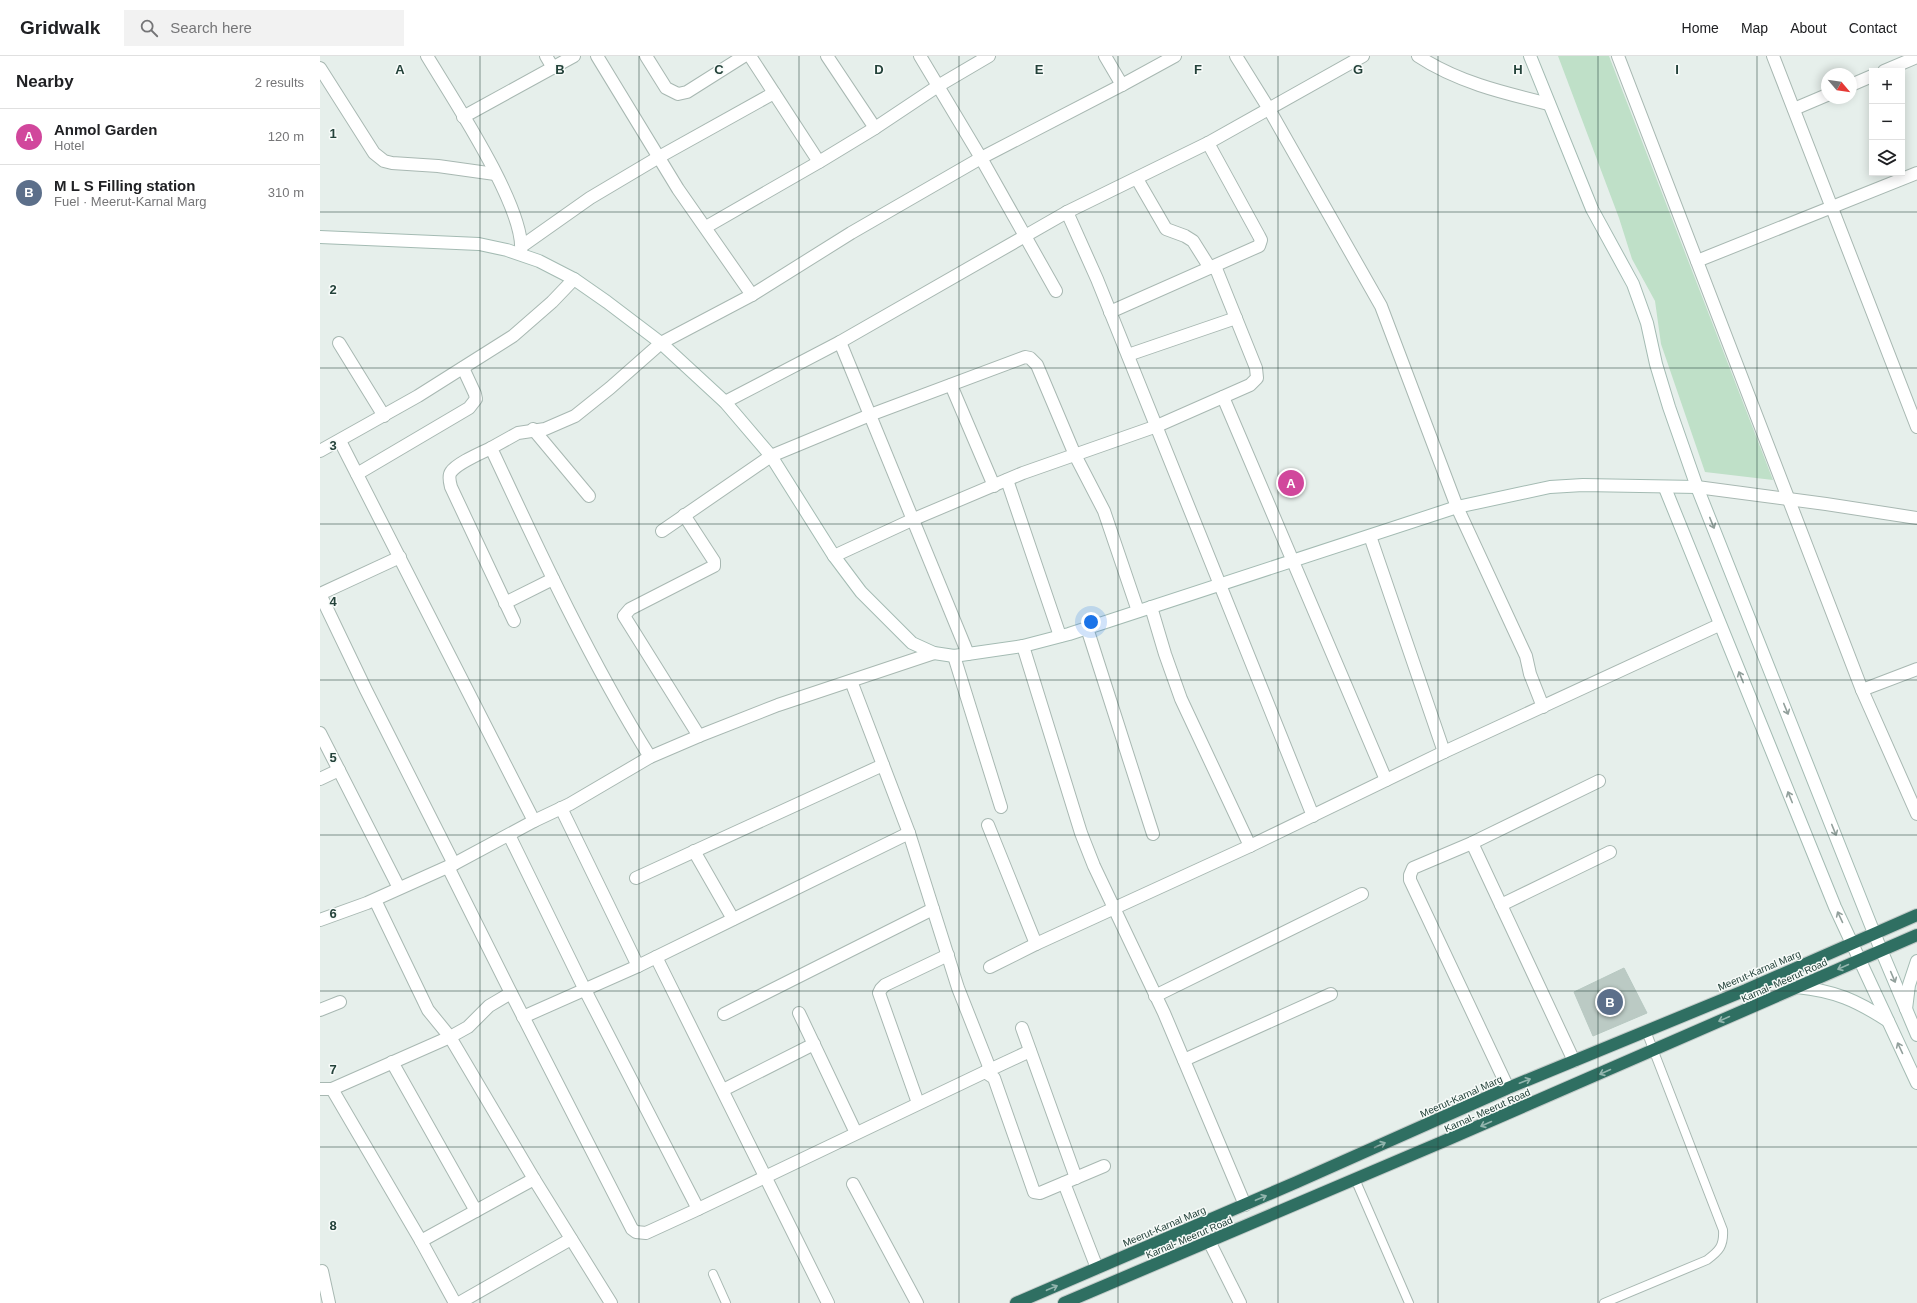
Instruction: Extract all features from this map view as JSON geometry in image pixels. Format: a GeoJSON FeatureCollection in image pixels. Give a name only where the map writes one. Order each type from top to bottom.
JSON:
{"type":"FeatureCollection","features":[{"type":"Feature","properties":{"kind":"highway","name":"Meerut-Karnal Marg"},"geometry":{"type":"LineString","coordinates":[[1016,1303],[1245,1205],[1508,1088],[1646,1031],[1917,914]]}},
{"type":"Feature","properties":{"kind":"highway","name":"Karnal- Meerut Road"},"geometry":{"type":"LineString","coordinates":[[1064,1303],[1355,1179],[1917,935]]}},
{"type":"Feature","properties":{"kind":"street"},"geometry":{"type":"LineString","coordinates":[[427,56],[495,174],[518,225],[521,250]]}},
{"type":"Feature","properties":{"kind":"street"},"geometry":{"type":"LineString","coordinates":[[546,56],[553,68]]}},
{"type":"Feature","properties":{"kind":"street"},"geometry":{"type":"LineString","coordinates":[[463,117],[574,56]]}},
{"type":"Feature","properties":{"kind":"street"},"geometry":{"type":"LineString","coordinates":[[597,56],[678,189],[706,227],[752,295]]}},
{"type":"Feature","properties":{"kind":"street"},"geometry":{"type":"LineString","coordinates":[[646,56],[666,88],[678,94],[687,92],[744,56]]}},
{"type":"Feature","properties":{"kind":"street"},"geometry":{"type":"LineString","coordinates":[[750,56],[819,162]]}},
{"type":"Feature","properties":{"kind":"street"},"geometry":{"type":"LineString","coordinates":[[827,56],[875,128]]}},
{"type":"Feature","properties":{"kind":"street"},"geometry":{"type":"LineString","coordinates":[[920,56],[981,158],[1056,291]]}},
{"type":"Feature","properties":{"kind":"street"},"geometry":{"type":"LineString","coordinates":[[706,227],[819,162],[875,128],[938,86],[989,56]]}},
{"type":"Feature","properties":{"kind":"street"},"geometry":{"type":"LineString","coordinates":[[1105,56],[1122,85]]}},
{"type":"Feature","properties":{"kind":"street"},"geometry":{"type":"LineString","coordinates":[[514,621],[450,487],[450,473],[456,467],[518,433],[545,428],[575,416],[662,343],[752,295],[851,233],[981,158],[1175,56]]}},
{"type":"Feature","properties":{"kind":"street"},"geometry":{"type":"LineString","coordinates":[[1236,56],[1269,109],[1381,306],[1457,507],[1526,656],[1530,674],[1543,706]]}},
{"type":"Feature","properties":{"kind":"street"},"geometry":{"type":"LineString","coordinates":[[725,402],[840,342],[1067,212],[1208,143],[1364,56]]}},
{"type":"Feature","properties":{"kind":"street"},"geometry":{"type":"LineString","coordinates":[[1418,56],[1466,81],[1484,88],[1549,104]]}},
{"type":"Feature","properties":{"kind":"street"},"geometry":{"type":"LineString","coordinates":[[1530,56],[1592,210],[1621,259],[1641,303],[1662,386],[1697,487],[1874,933],[1917,1035]]}},
{"type":"Feature","properties":{"kind":"street"},"geometry":{"type":"LineString","coordinates":[[1618,56],[1862,690],[1917,814]]}},
{"type":"Feature","properties":{"kind":"street"},"geometry":{"type":"LineString","coordinates":[[1773,56],[1917,427]]}},
{"type":"Feature","properties":{"kind":"street"},"geometry":{"type":"LineString","coordinates":[[1891,68],[1917,57]]}},
{"type":"Feature","properties":{"kind":"street"},"geometry":{"type":"LineString","coordinates":[[320,68],[374,153],[384,161],[392,163],[438,166],[495,174]]}},
{"type":"Feature","properties":{"kind":"street"},"geometry":{"type":"LineString","coordinates":[[1857,82],[1869,77]]}},
{"type":"Feature","properties":{"kind":"street"},"geometry":{"type":"LineString","coordinates":[[521,250],[590,198],[659,157],[774,93]]}},
{"type":"Feature","properties":{"kind":"street"},"geometry":{"type":"LineString","coordinates":[[1794,109],[1821,98]]}},
{"type":"Feature","properties":{"kind":"street"},"geometry":{"type":"LineString","coordinates":[[1110,312],[1259,246],[1261,240],[1208,143]]}},
{"type":"Feature","properties":{"kind":"street"},"geometry":{"type":"LineString","coordinates":[[1697,261],[1917,173]]}},
{"type":"Feature","properties":{"kind":"street"},"geometry":{"type":"LineString","coordinates":[[834,556],[914,519],[1007,480],[1157,426],[1223,398],[1254,382],[1257,373],[1236,318],[1212,267],[1193,241],[1185,236],[1166,229],[1137,179]]}},
{"type":"Feature","properties":{"kind":"street"},"geometry":{"type":"LineString","coordinates":[[1067,212],[1128,354],[1313,816]]}},
{"type":"Feature","properties":{"kind":"street"},"geometry":{"type":"LineString","coordinates":[[320,237],[479,244],[521,250],[574,279],[662,343],[725,402],[771,456],[834,556],[861,592],[912,643],[934,653],[954,656],[1024,646],[1087,628],[1457,507],[1550,487],[1583,485],[1665,488],[1697,487],[1917,518]]}},
{"type":"Feature","properties":{"kind":"street"},"geometry":{"type":"LineString","coordinates":[[320,451],[384,416],[513,336],[552,302],[574,279]]}},
{"type":"Feature","properties":{"kind":"street"},"geometry":{"type":"LineString","coordinates":[[1128,354],[1236,318]]}},
{"type":"Feature","properties":{"kind":"street"},"geometry":{"type":"LineString","coordinates":[[339,342],[384,416]]}},
{"type":"Feature","properties":{"kind":"street"},"geometry":{"type":"LineString","coordinates":[[840,342],[914,519],[968,654]]}},
{"type":"Feature","properties":{"kind":"street"},"geometry":{"type":"LineString","coordinates":[[662,531],[771,456],[870,415],[1020,358],[1030,358],[1036,365],[1075,455],[1104,511],[1138,611]]}},
{"type":"Feature","properties":{"kind":"street"},"geometry":{"type":"LineString","coordinates":[[357,474],[470,408],[476,399],[475,394],[462,368]]}},
{"type":"Feature","properties":{"kind":"street"},"geometry":{"type":"LineString","coordinates":[[951,385],[994,486]]}},
{"type":"Feature","properties":{"kind":"street"},"geometry":{"type":"LineString","coordinates":[[1223,398],[1260,480],[1292,562],[1386,780]]}},
{"type":"Feature","properties":{"kind":"street"},"geometry":{"type":"LineString","coordinates":[[533,430],[589,496]]}},
{"type":"Feature","properties":{"kind":"street"},"geometry":{"type":"LineString","coordinates":[[340,441],[534,821]]}},
{"type":"Feature","properties":{"kind":"street"},"geometry":{"type":"LineString","coordinates":[[491,448],[597,667],[650,758]]}},
{"type":"Feature","properties":{"kind":"street"},"geometry":{"type":"LineString","coordinates":[[1007,480],[1060,636]]}},
{"type":"Feature","properties":{"kind":"street"},"geometry":{"type":"LineString","coordinates":[[1665,488],[1719,625],[1835,907],[1917,1083]]}},
{"type":"Feature","properties":{"kind":"street"},"geometry":{"type":"LineString","coordinates":[[684,515],[714,560],[714,566],[630,609],[624,616],[699,736]]}},
{"type":"Feature","properties":{"kind":"street"},"geometry":{"type":"LineString","coordinates":[[1370,536],[1444,752]]}},
{"type":"Feature","properties":{"kind":"street"},"geometry":{"type":"LineString","coordinates":[[400,557],[320,594],[451,865],[510,993],[632,1229],[640,1234],[698,1209],[1030,1051]]}},
{"type":"Feature","properties":{"kind":"street"},"geometry":{"type":"LineString","coordinates":[[505,603],[553,578]]}},
{"type":"Feature","properties":{"kind":"street"},"geometry":{"type":"LineString","coordinates":[[1151,607],[1165,654],[1181,699],[1250,846]]}},
{"type":"Feature","properties":{"kind":"street"},"geometry":{"type":"LineString","coordinates":[[990,967],[1036,944],[1250,846],[1444,752],[1719,625]]}},
{"type":"Feature","properties":{"kind":"street"},"geometry":{"type":"LineString","coordinates":[[1087,628],[1153,834]]}},
{"type":"Feature","properties":{"kind":"street"},"geometry":{"type":"LineString","coordinates":[[1024,646],[1081,833],[1094,866],[1184,1060],[1245,1205]]}},
{"type":"Feature","properties":{"kind":"street"},"geometry":{"type":"LineString","coordinates":[[321,916],[375,900],[451,865],[561,808],[650,758],[699,736],[778,705],[934,653]]}},
{"type":"Feature","properties":{"kind":"street"},"geometry":{"type":"LineString","coordinates":[[954,656],[1001,807]]}},
{"type":"Feature","properties":{"kind":"street"},"geometry":{"type":"LineString","coordinates":[[1862,690],[1917,669]]}},
{"type":"Feature","properties":{"kind":"street"},"geometry":{"type":"LineString","coordinates":[[851,681],[909,833],[958,988],[988,1071],[994,1078],[1034,1192],[1040,1193],[1104,1166]]}},
{"type":"Feature","properties":{"kind":"street"},"geometry":{"type":"LineString","coordinates":[[320,733],[399,888]]}},
{"type":"Feature","properties":{"kind":"street"},"geometry":{"type":"LineString","coordinates":[[636,878],[883,764]]}},
{"type":"Feature","properties":{"kind":"street"},"geometry":{"type":"LineString","coordinates":[[320,779],[339,770]]}},
{"type":"Feature","properties":{"kind":"street"},"geometry":{"type":"LineString","coordinates":[[1508,1088],[1410,880],[1410,874],[1413,868],[1472,843],[1599,781]]}},
{"type":"Feature","properties":{"kind":"street"},"geometry":{"type":"LineString","coordinates":[[561,808],[638,966]]}},
{"type":"Feature","properties":{"kind":"street"},"geometry":{"type":"LineString","coordinates":[[988,825],[1036,944]]}},
{"type":"Feature","properties":{"kind":"street"},"geometry":{"type":"LineString","coordinates":[[523,1017],[638,966],[909,833]]}},
{"type":"Feature","properties":{"kind":"street"},"geometry":{"type":"LineString","coordinates":[[509,835],[585,990],[698,1209]]}},
{"type":"Feature","properties":{"kind":"street"},"geometry":{"type":"LineString","coordinates":[[1472,843],[1574,1061]]}},
{"type":"Feature","properties":{"kind":"street"},"geometry":{"type":"LineString","coordinates":[[694,851],[733,919]]}},
{"type":"Feature","properties":{"kind":"street"},"geometry":{"type":"LineString","coordinates":[[1500,905],[1610,852]]}},
{"type":"Feature","properties":{"kind":"street"},"geometry":{"type":"LineString","coordinates":[[1155,996],[1362,894]]}},
{"type":"Feature","properties":{"kind":"street"},"geometry":{"type":"LineString","coordinates":[[375,900],[428,1010],[450,1038],[571,1239],[606,1302]]}},
{"type":"Feature","properties":{"kind":"street"},"geometry":{"type":"LineString","coordinates":[[724,1014],[933,909]]}},
{"type":"Feature","properties":{"kind":"street"},"geometry":{"type":"LineString","coordinates":[[918,1103],[879,993],[885,985],[948,955]]}},
{"type":"Feature","properties":{"kind":"street"},"geometry":{"type":"LineString","coordinates":[[656,957],[767,1176],[828,1303]]}},
{"type":"Feature","properties":{"kind":"street"},"geometry":{"type":"LineString","coordinates":[[1906,1010],[1909,985],[1917,961]]}},
{"type":"Feature","properties":{"kind":"street"},"geometry":{"type":"LineString","coordinates":[[1797,987],[1829,992],[1853,1000],[1888,1020]]}},
{"type":"Feature","properties":{"kind":"street"},"geometry":{"type":"LineString","coordinates":[[455,1303],[421,1241],[326,1089],[450,1038],[468,1027],[489,1006],[510,993]]}},
{"type":"Feature","properties":{"kind":"street"},"geometry":{"type":"LineString","coordinates":[[1184,1060],[1331,994]]}},
{"type":"Feature","properties":{"kind":"street"},"geometry":{"type":"LineString","coordinates":[[320,1010],[340,1002]]}},
{"type":"Feature","properties":{"kind":"street"},"geometry":{"type":"LineString","coordinates":[[799,1013],[856,1134]]}},
{"type":"Feature","properties":{"kind":"street"},"geometry":{"type":"LineString","coordinates":[[1022,1028],[1076,1178]]}},
{"type":"Feature","properties":{"kind":"street"},"geometry":{"type":"LineString","coordinates":[[723,1090],[814,1044]]}},
{"type":"Feature","properties":{"kind":"street"},"geometry":{"type":"LineString","coordinates":[[392,1062],[476,1211]]}},
{"type":"Feature","properties":{"kind":"street"},"geometry":{"type":"LineString","coordinates":[[421,1241],[534,1179]]}},
{"type":"Feature","properties":{"kind":"street"},"geometry":{"type":"LineString","coordinates":[[1064,1183],[1097,1268]]}},
{"type":"Feature","properties":{"kind":"street"},"geometry":{"type":"LineString","coordinates":[[853,1184],[917,1303]]}},
{"type":"Feature","properties":{"kind":"street"},"geometry":{"type":"LineString","coordinates":[[458,1303],[571,1239]]}},
{"type":"Feature","properties":{"kind":"street"},"geometry":{"type":"LineString","coordinates":[[1209,1241],[1240,1303]]}},
{"type":"Feature","properties":{"kind":"street"},"geometry":{"type":"LineString","coordinates":[[322,1271],[329,1303]]}},
{"type":"Feature","properties":{"kind":"lane"},"geometry":{"type":"LineString","coordinates":[[1604,1303],[1707,1260],[1719,1252],[1723,1242],[1723,1230],[1646,1031]]}},
{"type":"Feature","properties":{"kind":"lane"},"geometry":{"type":"LineString","coordinates":[[1355,1179],[1409,1303]]}},
{"type":"Feature","properties":{"kind":"lane"},"geometry":{"type":"LineString","coordinates":[[713,1274],[726,1303]]}},
{"type":"Feature","properties":{"kind":"green space"},"geometry":{"type":"Polygon","coordinates":[[[1558,56],[1609,56],[1773,480],[1705,472],[1661,344],[1655,301],[1632,259],[1619,218],[1558,56]]]}},
{"type":"Feature","properties":{"kind":"building"},"geometry":{"type":"Polygon","coordinates":[[[1624,968],[1647,1013],[1593,1036],[1574,992],[1624,968]]]}},
{"type":"Feature","properties":{"kind":"place","name":"Anmol Garden"},"geometry":{"type":"Point","coordinates":[1291,483]}},
{"type":"Feature","properties":{"kind":"place","name":"M L S Filling station"},"geometry":{"type":"Point","coordinates":[1610,1002]}}]}
